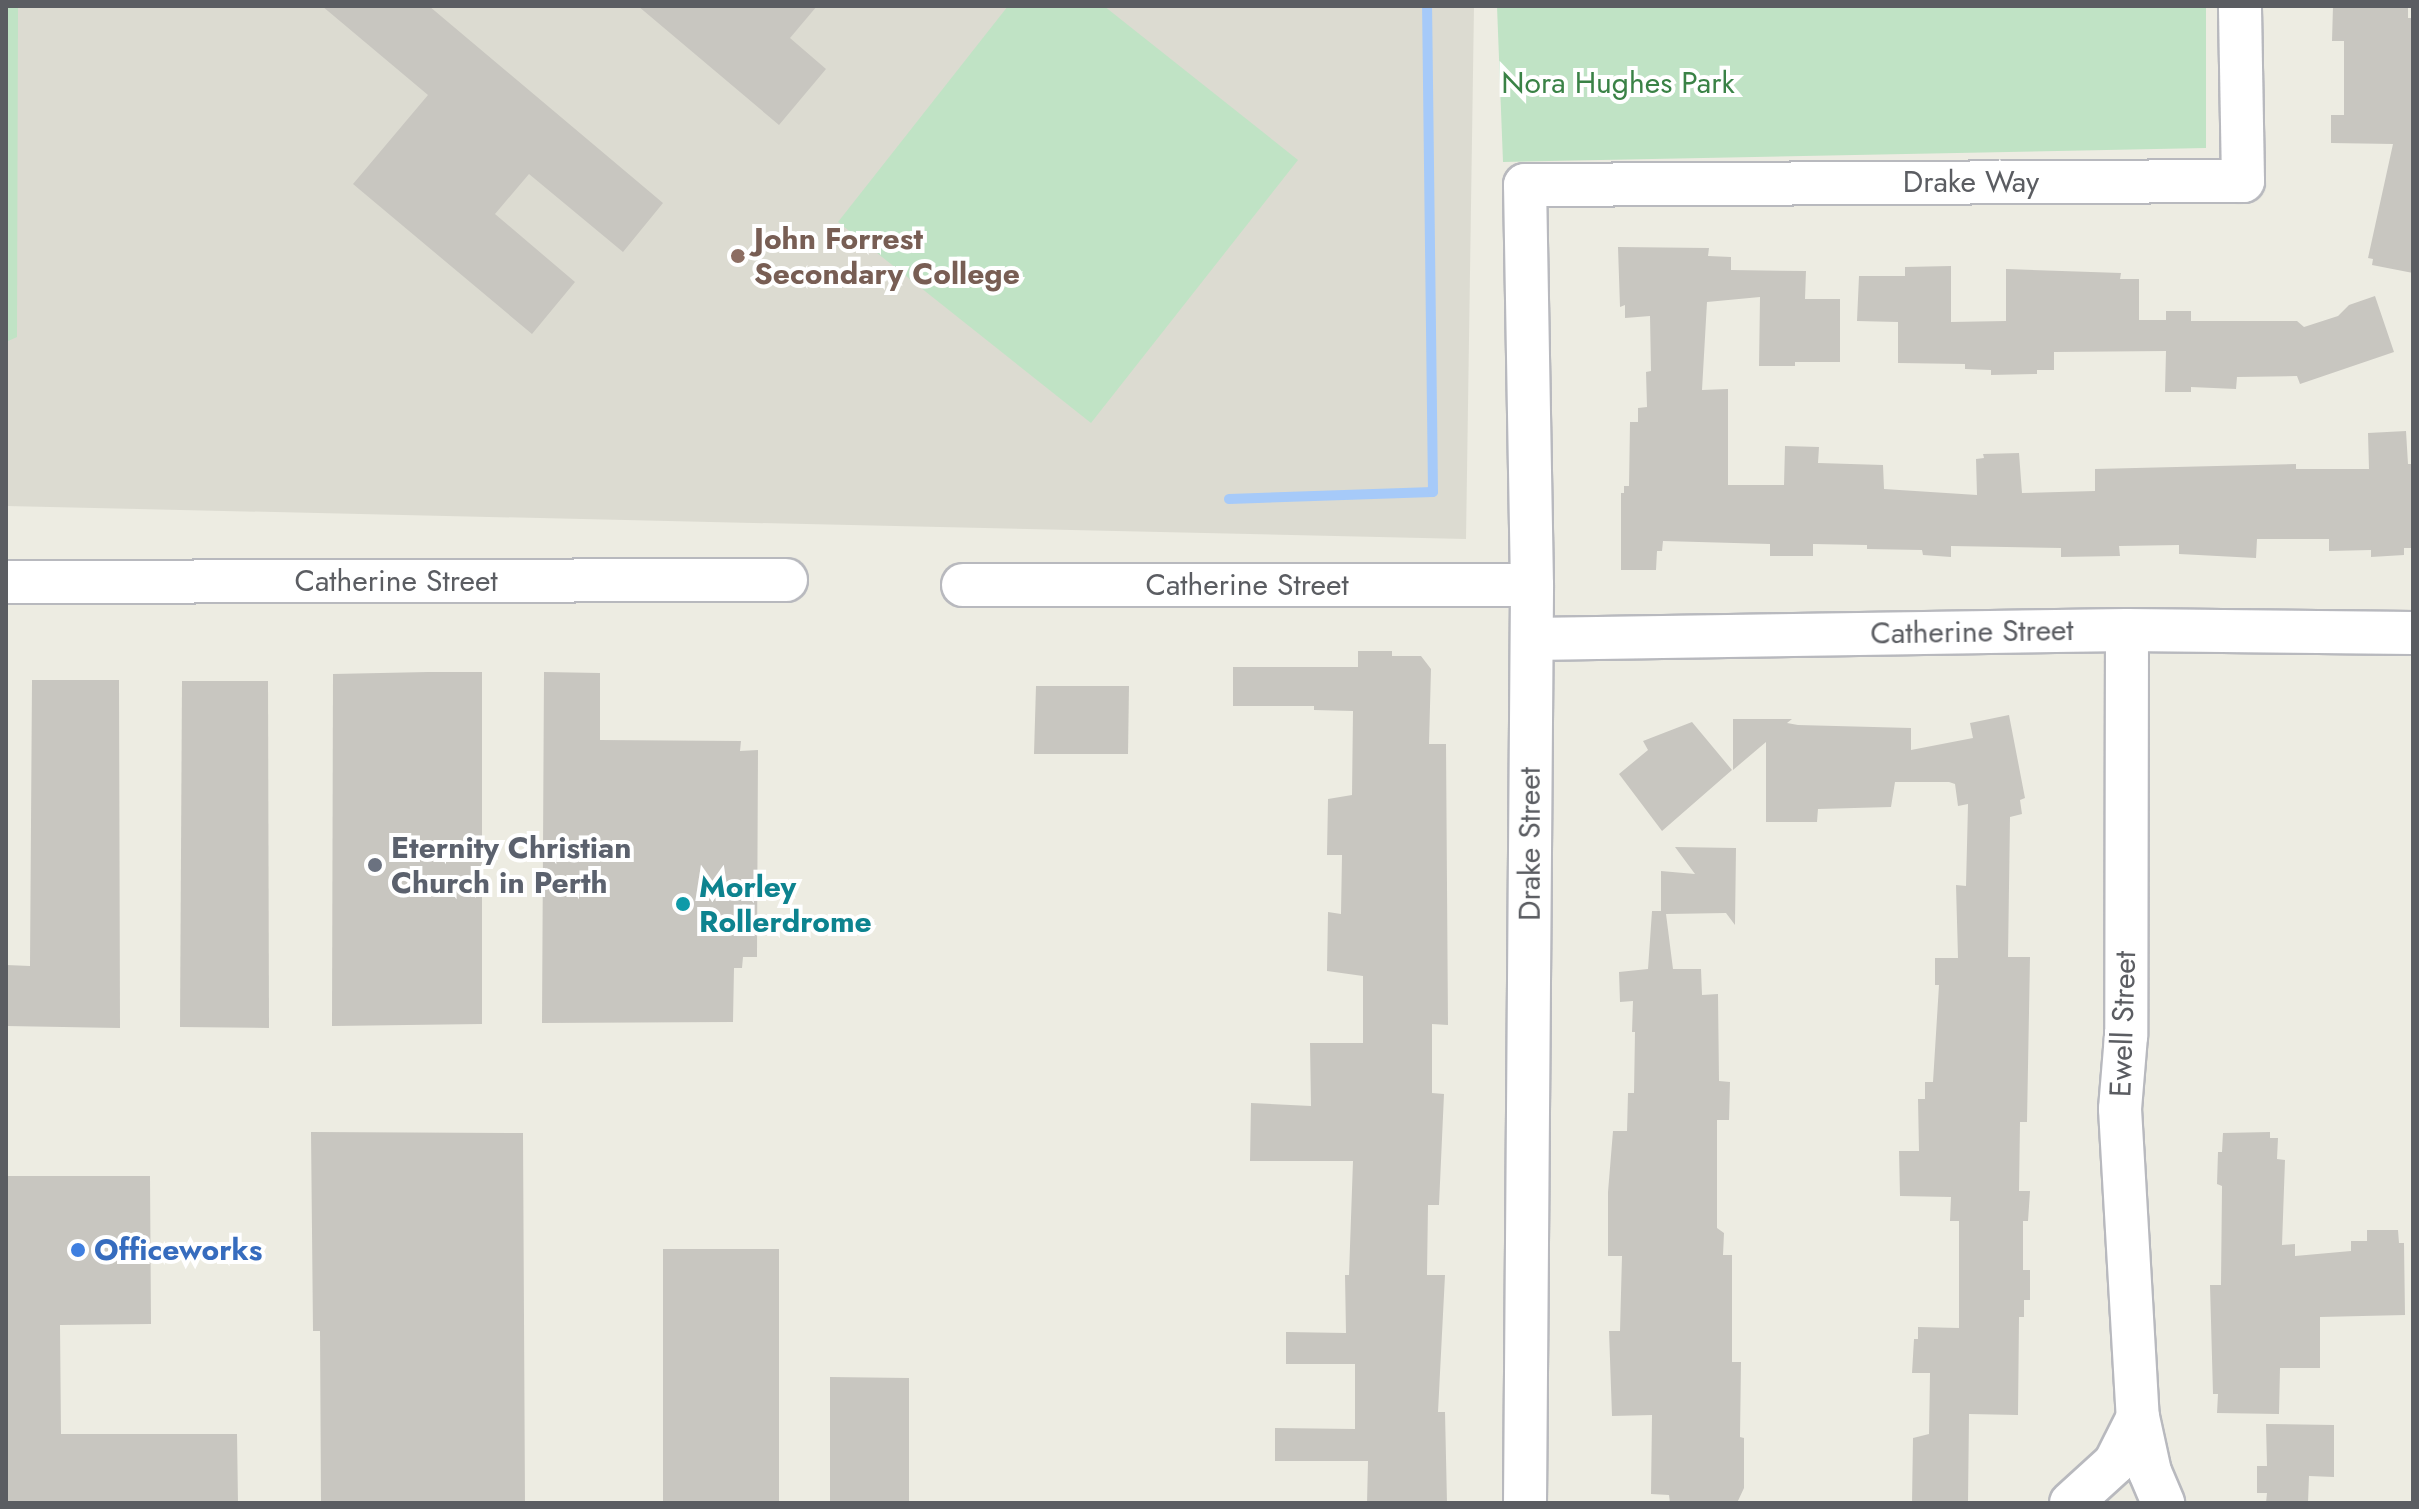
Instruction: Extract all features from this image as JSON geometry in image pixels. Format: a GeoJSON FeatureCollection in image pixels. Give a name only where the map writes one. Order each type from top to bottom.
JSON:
{"type":"FeatureCollection","features":[{"type":"Feature","properties":{"kind":"street","name":"Drake Way"},"geometry":{"type":"LineString","coordinates":[[1525,185],[2243,181],[2240,6]]}},
{"type":"Feature","properties":{"kind":"street","name":"Drake Street"},"geometry":{"type":"LineString","coordinates":[[1525,185],[1532,585],[1525,1503]]}},
{"type":"Feature","properties":{"kind":"street","name":"Catherine Street"},"geometry":{"type":"LineString","coordinates":[[6,582],[786,580]]}},
{"type":"Feature","properties":{"kind":"street","name":"Catherine Street"},"geometry":{"type":"LineString","coordinates":[[963,585],[1532,585]]}},
{"type":"Feature","properties":{"kind":"street","name":"Catherine Street"},"geometry":{"type":"LineString","coordinates":[[1532,639],[2127,630],[2413,633]]}},
{"type":"Feature","properties":{"kind":"street","name":"Ewell Street"},"geometry":{"type":"LineString","coordinates":[[2127,630],[2126,1036],[2120,1109],[2138,1417],[2150,1472],[2163,1503]]}},
{"type":"Feature","properties":{"kind":"street","name":"Ewell Street"},"geometry":{"type":"LineString","coordinates":[[2071,1503],[2115,1463],[2138,1417]]}},
{"type":"Feature","properties":{"kind":"shaded area","name":"John Forrest Secondary College"},"geometry":{"type":"Polygon","coordinates":[[[6,6],[1474,6],[1466,539],[6,506],[6,6]]]}},
{"type":"Feature","properties":{"kind":"green space"},"geometry":{"type":"Polygon","coordinates":[[[6,6],[18,8],[17,337],[6,342],[6,6]]]}},
{"type":"Feature","properties":{"kind":"green space"},"geometry":{"type":"Polygon","coordinates":[[[1008,6],[1104,6],[1298,160],[1091,423],[838,222],[1008,6]]]}},
{"type":"Feature","properties":{"kind":"green space","name":"Nora Hughes Park"},"geometry":{"type":"Polygon","coordinates":[[[1497,6],[2206,6],[2206,148],[1503,162],[1497,6]]]}},
{"type":"Feature","properties":{"kind":"building"},"geometry":{"type":"Polygon","coordinates":[[[322,6],[429,6],[663,203],[623,252],[529,174],[495,214],[575,282],[532,334],[353,184],[428,95],[322,6]]]}},
{"type":"Feature","properties":{"kind":"building"},"geometry":{"type":"Polygon","coordinates":[[[638,6],[817,6],[790,38],[826,69],[779,125],[638,6]]]}},
{"type":"Feature","properties":{"kind":"building"},"geometry":{"type":"Polygon","coordinates":[[[2333,6],[2408,6],[2408,18],[2413,18],[2413,273],[2372,265],[2373,259],[2368,258],[2393,144],[2331,143],[2331,115],[2344,115],[2344,41],[2332,41],[2333,6]]]}},
{"type":"Feature","properties":{"kind":"building"},"geometry":{"type":"Polygon","coordinates":[[[1618,247],[1709,248],[1708,256],[1731,257],[1731,270],[1806,271],[1805,299],[1840,299],[1840,362],[1795,362],[1795,366],[1759,366],[1760,297],[1707,302],[1702,390],[1728,389],[1728,485],[1784,485],[1785,446],[1819,447],[1818,463],[1883,465],[1884,489],[1977,495],[1976,459],[1984,458],[1983,454],[2019,453],[2022,493],[2095,491],[2095,469],[2296,464],[2296,469],[2369,469],[2368,433],[2406,431],[2408,464],[2413,464],[2413,548],[2404,548],[2404,555],[2371,557],[2371,550],[2329,551],[2329,539],[2257,539],[2256,558],[2179,554],[2179,545],[2119,546],[2120,556],[2061,557],[2061,548],[1951,546],[1951,557],[1923,555],[1922,550],[1813,544],[1813,556],[1770,556],[1770,544],[1663,541],[1662,551],[1657,551],[1656,570],[1621,570],[1621,493],[1624,493],[1624,486],[1629,486],[1630,422],[1638,422],[1638,408],[1647,407],[1646,372],[1651,371],[1650,316],[1625,318],[1625,305],[1620,307],[1618,247]]]}},
{"type":"Feature","properties":{"kind":"building"},"geometry":{"type":"Polygon","coordinates":[[[1951,266],[1951,322],[2006,321],[2006,269],[2121,273],[2120,279],[2139,279],[2139,320],[2166,320],[2166,311],[2191,311],[2191,321],[2297,321],[2304,327],[2338,316],[2349,305],[2375,296],[2394,352],[2300,384],[2297,376],[2237,377],[2236,389],[2191,387],[2191,392],[2165,392],[2166,351],[2054,352],[2054,370],[2037,370],[2037,374],[1991,375],[1991,370],[1965,369],[1965,364],[1898,363],[1898,322],[1857,321],[1859,276],[1905,276],[1905,267],[1951,266]]]}},
{"type":"Feature","properties":{"kind":"building"},"geometry":{"type":"Polygon","coordinates":[[[1358,651],[1392,651],[1392,656],[1421,656],[1431,669],[1429,744],[1446,744],[1448,1025],[1432,1024],[1432,1093],[1444,1094],[1439,1205],[1428,1205],[1427,1275],[1445,1275],[1438,1412],[1445,1412],[1447,1503],[1367,1503],[1368,1461],[1275,1461],[1275,1428],[1355,1429],[1355,1364],[1286,1364],[1286,1332],[1346,1333],[1345,1275],[1349,1275],[1353,1161],[1250,1161],[1251,1103],[1311,1106],[1310,1043],[1363,1043],[1363,976],[1327,971],[1328,912],[1341,914],[1342,855],[1327,855],[1328,799],[1352,795],[1353,711],[1314,710],[1314,706],[1233,706],[1233,667],[1358,667],[1358,651]]]}},
{"type":"Feature","properties":{"kind":"building"},"geometry":{"type":"Polygon","coordinates":[[[482,672],[482,1024],[332,1026],[333,674],[482,672]]]}},
{"type":"Feature","properties":{"kind":"building","name":"Morley Rollerdrome"},"geometry":{"type":"Polygon","coordinates":[[[544,672],[600,673],[600,740],[741,741],[740,751],[758,750],[757,957],[743,957],[742,968],[734,968],[733,1022],[542,1023],[544,672]]]}},
{"type":"Feature","properties":{"kind":"building"},"geometry":{"type":"Polygon","coordinates":[[[32,680],[119,680],[120,1028],[6,1026],[6,965],[30,966],[32,680]]]}},
{"type":"Feature","properties":{"kind":"building"},"geometry":{"type":"Polygon","coordinates":[[[182,681],[268,681],[269,1028],[180,1027],[182,681]]]}},
{"type":"Feature","properties":{"kind":"building"},"geometry":{"type":"Polygon","coordinates":[[[1036,686],[1129,686],[1128,754],[1034,754],[1036,686]]]}},
{"type":"Feature","properties":{"kind":"building"},"geometry":{"type":"Polygon","coordinates":[[[2009,715],[2025,798],[2020,800],[2022,814],[2010,817],[2008,957],[2030,957],[2027,1122],[2020,1122],[2019,1191],[2030,1191],[2028,1221],[2023,1221],[2023,1270],[2030,1270],[2030,1300],[2024,1300],[2024,1317],[2019,1317],[2018,1415],[1969,1414],[1968,1503],[1912,1503],[1913,1438],[1929,1434],[1930,1373],[1912,1373],[1914,1339],[1918,1339],[1918,1327],[1959,1328],[1959,1221],[1950,1221],[1951,1197],[1900,1196],[1899,1151],[1919,1151],[1918,1099],[1925,1099],[1925,1082],[1933,1082],[1939,985],[1935,985],[1935,958],[1958,958],[1956,885],[1966,886],[1968,804],[1958,806],[1955,784],[1949,782],[1895,782],[1891,807],[1818,809],[1817,822],[1766,822],[1766,742],[1733,770],[1733,719],[1792,719],[1787,723],[1911,728],[1911,750],[1973,738],[1970,723],[2009,715]]]}},
{"type":"Feature","properties":{"kind":"building"},"geometry":{"type":"Polygon","coordinates":[[[1692,722],[1732,770],[1662,831],[1619,774],[1648,750],[1643,741],[1692,722]]]}},
{"type":"Feature","properties":{"kind":"building"},"geometry":{"type":"Polygon","coordinates":[[[1675,847],[1736,848],[1735,925],[1726,913],[1666,914],[1673,969],[1701,969],[1702,995],[1718,994],[1719,1081],[1730,1082],[1729,1120],[1717,1120],[1717,1228],[1724,1233],[1723,1255],[1732,1255],[1732,1362],[1741,1362],[1740,1437],[1744,1438],[1744,1488],[1737,1503],[1670,1503],[1669,1495],[1651,1494],[1652,1415],[1612,1416],[1609,1331],[1620,1331],[1622,1256],[1608,1256],[1608,1192],[1613,1131],[1627,1131],[1628,1093],[1634,1093],[1635,1032],[1632,1032],[1633,1001],[1620,1002],[1619,972],[1648,969],[1652,911],[1661,911],[1661,871],[1695,874],[1675,847]]]}},
{"type":"Feature","properties":{"kind":"building"},"geometry":{"type":"Polygon","coordinates":[[[311,1132],[523,1133],[525,1503],[321,1503],[320,1331],[313,1331],[311,1132]]]}},
{"type":"Feature","properties":{"kind":"building"},"geometry":{"type":"Polygon","coordinates":[[[2270,1132],[2270,1138],[2278,1138],[2277,1159],[2285,1160],[2282,1245],[2295,1244],[2295,1256],[2351,1251],[2351,1241],[2367,1241],[2367,1230],[2398,1230],[2399,1243],[2404,1243],[2405,1315],[2320,1317],[2320,1368],[2280,1368],[2279,1414],[2217,1413],[2218,1394],[2213,1394],[2210,1285],[2221,1285],[2222,1186],[2217,1184],[2218,1152],[2222,1152],[2223,1133],[2270,1132]]]}},
{"type":"Feature","properties":{"kind":"building"},"geometry":{"type":"Polygon","coordinates":[[[6,1176],[150,1176],[151,1324],[60,1325],[61,1434],[237,1434],[238,1503],[6,1503],[6,1176]]]}},
{"type":"Feature","properties":{"kind":"building"},"geometry":{"type":"Polygon","coordinates":[[[663,1249],[779,1249],[779,1503],[663,1503],[663,1249]]]}},
{"type":"Feature","properties":{"kind":"building"},"geometry":{"type":"Polygon","coordinates":[[[830,1377],[909,1378],[909,1503],[830,1503],[830,1377]]]}},
{"type":"Feature","properties":{"kind":"building"},"geometry":{"type":"Polygon","coordinates":[[[2266,1424],[2334,1425],[2334,1477],[2309,1476],[2308,1503],[2266,1503],[2267,1493],[2257,1493],[2257,1466],[2267,1466],[2266,1424]]]}},
{"type":"Feature","properties":{"kind":"waterway"},"geometry":{"type":"LineString","coordinates":[[1229,499],[1433,492],[1427,6]]}},
{"type":"Feature","properties":{"kind":"place","name":"John Forrest Secondary College"},"geometry":{"type":"Point","coordinates":[738,256]}},
{"type":"Feature","properties":{"kind":"place","name":"Eternity Christian Church in Perth"},"geometry":{"type":"Point","coordinates":[375,865]}},
{"type":"Feature","properties":{"kind":"place","name":"Morley Rollerdrome"},"geometry":{"type":"Point","coordinates":[683,904]}},
{"type":"Feature","properties":{"kind":"place","name":"Officeworks"},"geometry":{"type":"Point","coordinates":[78,1250]}}]}
